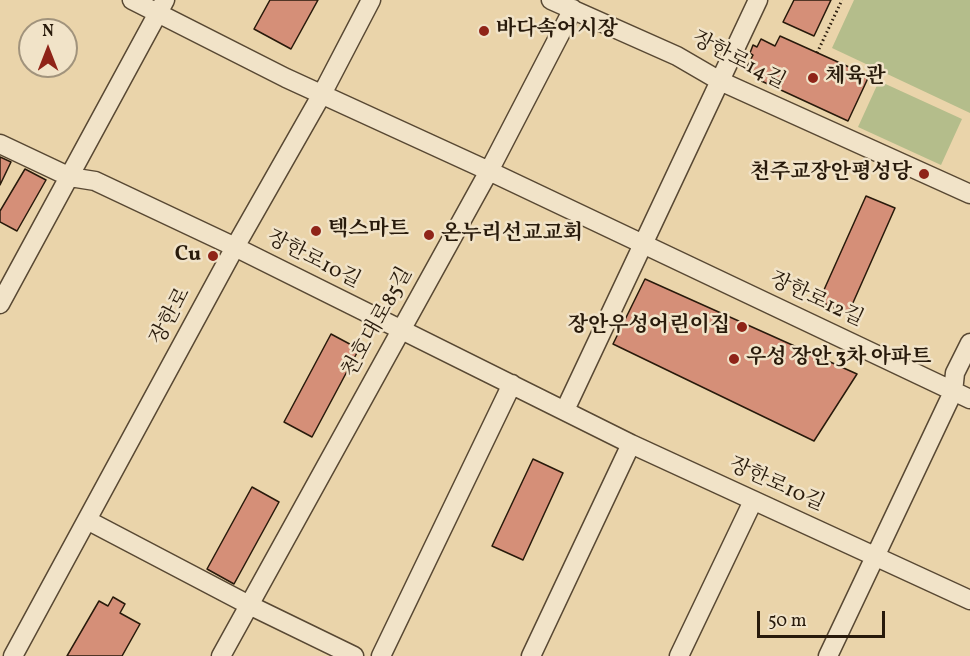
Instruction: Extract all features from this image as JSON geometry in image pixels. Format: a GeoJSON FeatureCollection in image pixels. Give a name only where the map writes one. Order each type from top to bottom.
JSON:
{"type":"FeatureCollection","features":[{"type":"Feature","properties":{"kind":"street","name":"장한로12길"},"geometry":{"type":"LineString","coordinates":[[132,0],[162,6],[286,78],[489,171],[962,395]]}},
{"type":"Feature","properties":{"kind":"street","name":"장한로"},"geometry":{"type":"LineString","coordinates":[[13,656],[235,247],[322,94],[371,0]]}},
{"type":"Feature","properties":{"kind":"street","name":"장한로14길"},"geometry":{"type":"LineString","coordinates":[[551,0],[677,56],[720,81],[970,194]]}},
{"type":"Feature","properties":{"kind":"street"},"geometry":{"type":"LineString","coordinates":[[565,410],[758,0]]}},
{"type":"Feature","properties":{"kind":"street"},"geometry":{"type":"LineString","coordinates":[[0,303],[162,6]]}},
{"type":"Feature","properties":{"kind":"street","name":"천호대로85길"},"geometry":{"type":"LineString","coordinates":[[221,656],[489,171],[573,9]]}},
{"type":"Feature","properties":{"kind":"street","name":"장한로10길"},"geometry":{"type":"LineString","coordinates":[[0,144],[70,177],[95,181],[235,247],[631,444],[970,600]]}},
{"type":"Feature","properties":{"kind":"street"},"geometry":{"type":"LineString","coordinates":[[828,656],[875,555],[962,395],[956,373],[970,343]]}},
{"type":"Feature","properties":{"kind":"street"},"geometry":{"type":"LineString","coordinates":[[381,656],[512,384]]}},
{"type":"Feature","properties":{"kind":"street"},"geometry":{"type":"LineString","coordinates":[[531,656],[631,444]]}},
{"type":"Feature","properties":{"kind":"street"},"geometry":{"type":"LineString","coordinates":[[679,656],[753,501]]}},
{"type":"Feature","properties":{"kind":"street"},"geometry":{"type":"LineString","coordinates":[[87,520],[249,605],[354,656]]}},
{"type":"Feature","properties":{"kind":"path"},"geometry":{"type":"LineString","coordinates":[[817,53],[842,0]]}},
{"type":"Feature","properties":{"kind":"green space"},"geometry":{"type":"Polygon","coordinates":[[[854,0],[970,0],[970,113],[832,48],[854,0]]]}},
{"type":"Feature","properties":{"kind":"green space"},"geometry":{"type":"Polygon","coordinates":[[[879,81],[962,119],[941,165],[858,127],[879,81]]]}},
{"type":"Feature","properties":{"kind":"building"},"geometry":{"type":"Polygon","coordinates":[[[270,0],[318,0],[291,49],[254,29],[270,0]]]}},
{"type":"Feature","properties":{"kind":"building"},"geometry":{"type":"Polygon","coordinates":[[[794,0],[831,0],[814,36],[783,22],[794,0]]]}},
{"type":"Feature","properties":{"kind":"building","name":"체육관"},"geometry":{"type":"Polygon","coordinates":[[[780,36],[869,76],[848,121],[757,79],[759,74],[746,69],[753,55],[750,53],[753,45],[757,47],[761,39],[775,46],[780,36]]]}},
{"type":"Feature","properties":{"kind":"building"},"geometry":{"type":"Polygon","coordinates":[[[0,157],[11,162],[0,185],[0,157]]]}},
{"type":"Feature","properties":{"kind":"building"},"geometry":{"type":"Polygon","coordinates":[[[25,169],[46,180],[17,231],[0,222],[0,211],[25,169]]]}},
{"type":"Feature","properties":{"kind":"building"},"geometry":{"type":"Polygon","coordinates":[[[866,196],[895,208],[848,314],[819,301],[866,196]]]}},
{"type":"Feature","properties":{"kind":"building","name":"우성 장안 3차 아파트"},"geometry":{"type":"Polygon","coordinates":[[[645,279],[857,374],[814,441],[613,344],[645,279]]]}},
{"type":"Feature","properties":{"kind":"building"},"geometry":{"type":"Polygon","coordinates":[[[331,334],[359,349],[312,437],[284,422],[331,334]]]}},
{"type":"Feature","properties":{"kind":"building"},"geometry":{"type":"Polygon","coordinates":[[[533,459],[563,473],[523,560],[492,546],[533,459]]]}},
{"type":"Feature","properties":{"kind":"building"},"geometry":{"type":"Polygon","coordinates":[[[252,487],[279,502],[234,584],[207,569],[252,487]]]}},
{"type":"Feature","properties":{"kind":"building"},"geometry":{"type":"Polygon","coordinates":[[[113,597],[125,604],[120,613],[140,624],[122,656],[67,656],[99,601],[108,606],[113,597]]]}},
{"type":"Feature","properties":{"kind":"place","name":"바다속어시장"},"geometry":{"type":"Point","coordinates":[484,31]}},
{"type":"Feature","properties":{"kind":"place","name":"체육관"},"geometry":{"type":"Point","coordinates":[813,78]}},
{"type":"Feature","properties":{"kind":"place","name":"천주교장안평성당"},"geometry":{"type":"Point","coordinates":[924,174]}},
{"type":"Feature","properties":{"kind":"place","name":"텍스마트"},"geometry":{"type":"Point","coordinates":[316,231]}},
{"type":"Feature","properties":{"kind":"place","name":"온누리선교교회"},"geometry":{"type":"Point","coordinates":[429,235]}},
{"type":"Feature","properties":{"kind":"place","name":"Cu"},"geometry":{"type":"Point","coordinates":[213,256]}},
{"type":"Feature","properties":{"kind":"place","name":"장안우성어린이집"},"geometry":{"type":"Point","coordinates":[742,327]}},
{"type":"Feature","properties":{"kind":"place","name":"우성 장안 3차 아파트"},"geometry":{"type":"Point","coordinates":[734,359]}}]}
